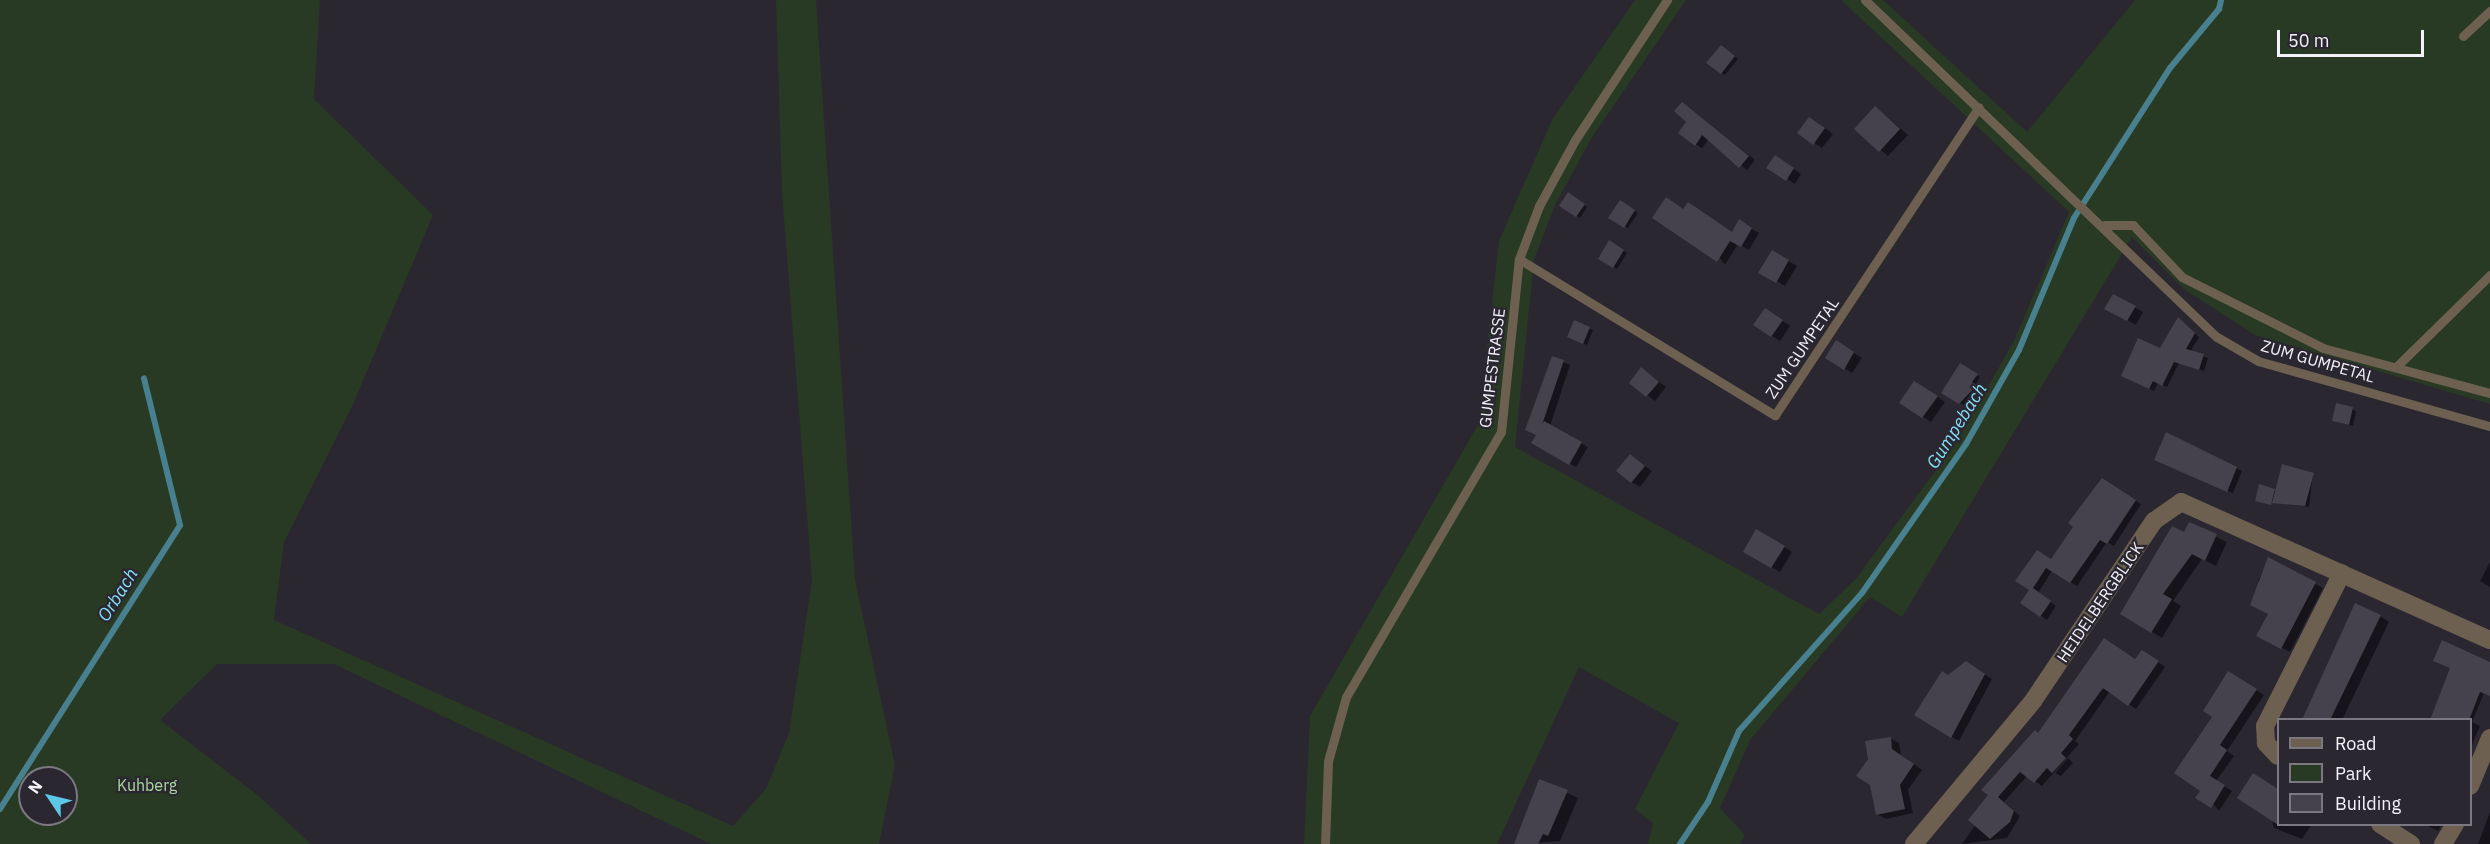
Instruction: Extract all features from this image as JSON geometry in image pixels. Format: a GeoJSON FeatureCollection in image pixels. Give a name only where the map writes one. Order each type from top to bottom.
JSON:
{"type":"FeatureCollection","features":[{"type":"Feature","properties":{"kind":"street","name":"HEIDELBERGBLICK"},"geometry":{"type":"LineString","coordinates":[[1914,844],[2033,701],[2166,508],[2181,502],[2200,507],[2490,640]]}},
{"type":"Feature","properties":{"kind":"street"},"geometry":{"type":"LineString","coordinates":[[2277,755],[2266,743],[2265,726],[2342,573]]}},
{"type":"Feature","properties":{"kind":"street"},"geometry":{"type":"LineString","coordinates":[[2472,781],[2490,738]]}},
{"type":"Feature","properties":{"kind":"street"},"geometry":{"type":"LineString","coordinates":[[2382,826],[2411,844]]}},
{"type":"Feature","properties":{"kind":"street"},"geometry":{"type":"LineString","coordinates":[[2443,844],[2454,826]]}},
{"type":"Feature","properties":{"kind":"lane","name":"GUMPESTRASSE"},"geometry":{"type":"LineString","coordinates":[[1325,844],[1328,761],[1346,697],[1501,432],[1519,259],[1539,206],[1575,140],[1667,0]]}},
{"type":"Feature","properties":{"kind":"lane","name":"ZUM GUMPETAL"},"geometry":{"type":"LineString","coordinates":[[1865,0],[2067,189],[2217,337],[2258,362],[2490,426]]}},
{"type":"Feature","properties":{"kind":"lane"},"geometry":{"type":"LineString","coordinates":[[2463,36],[2490,11]]}},
{"type":"Feature","properties":{"kind":"lane","name":"ZUM GUMPETAL"},"geometry":{"type":"LineString","coordinates":[[1519,259],[1776,415],[1979,107]]}},
{"type":"Feature","properties":{"kind":"lane"},"geometry":{"type":"LineString","coordinates":[[2103,224],[2133,225],[2182,277],[2201,289],[2323,348],[2490,393]]}},
{"type":"Feature","properties":{"kind":"lane"},"geometry":{"type":"LineString","coordinates":[[2396,367],[2490,275]]}},
{"type":"Feature","properties":{"kind":"green space","name":"Kuhberg"},"geometry":{"type":"Polygon","coordinates":[[[0,0],[320,0],[314,99],[433,215],[354,402],[284,542],[274,620],[733,826],[766,789],[789,733],[812,580],[782,192],[776,0],[816,0],[855,580],[895,765],[879,844],[711,844],[334,664],[217,664],[160,720],[260,797],[311,844],[0,844],[0,0]]]}},
{"type":"Feature","properties":{"kind":"green space"},"geometry":{"type":"Polygon","coordinates":[[[1635,0],[1686,0],[1592,137],[1555,205],[1534,260],[1515,447],[1819,614],[1855,580],[1956,443],[2014,341],[2069,212],[1841,0],[1883,0],[2027,132],[2135,0],[2490,0],[2490,404],[2255,335],[2184,289],[2132,237],[1902,617],[1870,597],[1750,740],[1720,808],[1745,835],[1740,844],[1648,844],[1653,823],[1635,809],[1679,723],[1579,667],[1497,844],[1304,844],[1310,716],[1478,425],[1499,241],[1552,120],[1635,0]]]}},
{"type":"Feature","properties":{"kind":"building"},"geometry":{"type":"Polygon","coordinates":[[[1721,45],[1735,56],[1721,74],[1706,63],[1721,45]]]}},
{"type":"Feature","properties":{"kind":"building"},"geometry":{"type":"Polygon","coordinates":[[[1682,102],[1749,156],[1739,168],[1702,135],[1695,146],[1678,133],[1686,122],[1674,111],[1682,102]]]}},
{"type":"Feature","properties":{"kind":"building"},"geometry":{"type":"Polygon","coordinates":[[[1875,106],[1900,129],[1879,152],[1854,129],[1875,106]]]}},
{"type":"Feature","properties":{"kind":"building"},"geometry":{"type":"Polygon","coordinates":[[[1809,117],[1825,128],[1813,145],[1797,133],[1809,117]]]}},
{"type":"Feature","properties":{"kind":"building"},"geometry":{"type":"Polygon","coordinates":[[[1775,155],[1794,168],[1786,181],[1766,168],[1775,155]]]}},
{"type":"Feature","properties":{"kind":"building"},"geometry":{"type":"Polygon","coordinates":[[[1568,192],[1585,204],[1576,217],[1559,206],[1568,192]]]}},
{"type":"Feature","properties":{"kind":"building"},"geometry":{"type":"Polygon","coordinates":[[[1666,197],[1683,209],[1688,202],[1732,232],[1739,219],[1752,228],[1741,247],[1730,241],[1717,262],[1652,218],[1666,197]]]}},
{"type":"Feature","properties":{"kind":"building"},"geometry":{"type":"Polygon","coordinates":[[[1620,200],[1635,210],[1624,228],[1608,218],[1620,200]]]}},
{"type":"Feature","properties":{"kind":"building"},"geometry":{"type":"Polygon","coordinates":[[[1609,240],[1624,250],[1613,268],[1598,259],[1609,240]]]}},
{"type":"Feature","properties":{"kind":"building"},"geometry":{"type":"Polygon","coordinates":[[[1772,250],[1789,260],[1776,283],[1758,273],[1772,250]]]}},
{"type":"Feature","properties":{"kind":"building"},"geometry":{"type":"Polygon","coordinates":[[[2113,294],[2136,306],[2127,321],[2104,309],[2113,294]]]}},
{"type":"Feature","properties":{"kind":"building"},"geometry":{"type":"Polygon","coordinates":[[[1765,308],[1783,320],[1771,337],[1753,325],[1765,308]]]}},
{"type":"Feature","properties":{"kind":"building"},"geometry":{"type":"Polygon","coordinates":[[[2178,317],[2195,333],[2186,349],[2204,354],[2199,370],[2174,362],[2162,386],[2153,381],[2149,389],[2121,376],[2138,338],[2160,348],[2178,317]]]}},
{"type":"Feature","properties":{"kind":"building"},"geometry":{"type":"Polygon","coordinates":[[[1574,320],[1590,327],[1583,344],[1567,337],[1574,320]]]}},
{"type":"Feature","properties":{"kind":"building"},"geometry":{"type":"Polygon","coordinates":[[[1836,340],[1854,352],[1844,370],[1825,358],[1836,340]]]}},
{"type":"Feature","properties":{"kind":"building"},"geometry":{"type":"Polygon","coordinates":[[[1552,356],[1564,360],[1542,425],[1544,421],[1582,442],[1569,465],[1531,443],[1536,435],[1525,430],[1552,356]]]}},
{"type":"Feature","properties":{"kind":"building"},"geometry":{"type":"Polygon","coordinates":[[[1960,363],[1978,374],[1972,382],[1977,385],[1959,404],[1941,393],[1960,363]]]}},
{"type":"Feature","properties":{"kind":"building"},"geometry":{"type":"Polygon","coordinates":[[[1641,367],[1659,382],[1646,397],[1629,383],[1641,367]]]}},
{"type":"Feature","properties":{"kind":"building"},"geometry":{"type":"Polygon","coordinates":[[[1914,381],[1938,396],[1922,418],[1899,403],[1914,381]]]}},
{"type":"Feature","properties":{"kind":"building"},"geometry":{"type":"Polygon","coordinates":[[[2336,403],[2353,407],[2349,425],[2332,421],[2336,403]]]}},
{"type":"Feature","properties":{"kind":"building"},"geometry":{"type":"Polygon","coordinates":[[[2166,432],[2237,467],[2227,492],[2154,460],[2166,432]]]}},
{"type":"Feature","properties":{"kind":"building"},"geometry":{"type":"Polygon","coordinates":[[[1630,454],[1645,466],[1631,483],[1616,471],[1630,454]]]}},
{"type":"Feature","properties":{"kind":"building"},"geometry":{"type":"Polygon","coordinates":[[[2282,464],[2314,473],[2305,506],[2272,503],[2282,464]]]}},
{"type":"Feature","properties":{"kind":"building"},"geometry":{"type":"Polygon","coordinates":[[[2102,478],[2136,500],[2107,544],[2100,540],[2070,583],[2046,568],[2033,588],[2051,601],[2040,617],[2020,603],[2029,590],[2015,581],[2037,550],[2051,559],[2073,527],[2068,523],[2102,478]]]}},
{"type":"Feature","properties":{"kind":"building"},"geometry":{"type":"Polygon","coordinates":[[[2259,484],[2275,489],[2271,505],[2255,501],[2259,484]]]}},
{"type":"Feature","properties":{"kind":"building"},"geometry":{"type":"Polygon","coordinates":[[[2189,522],[2217,534],[2205,561],[2192,554],[2163,594],[2172,599],[2151,633],[2120,614],[2172,526],[2184,532],[2189,522]]]}},
{"type":"Feature","properties":{"kind":"building"},"geometry":{"type":"Polygon","coordinates":[[[1756,529],[1785,546],[1771,568],[1743,552],[1756,529]]]}},
{"type":"Feature","properties":{"kind":"building"},"geometry":{"type":"Polygon","coordinates":[[[2268,557],[2316,582],[2281,649],[2256,636],[2268,614],[2250,605],[2268,557]]]}},
{"type":"Feature","properties":{"kind":"building"},"geometry":{"type":"Polygon","coordinates":[[[2355,603],[2381,615],[2331,718],[2303,718],[2355,603]]]}},
{"type":"Feature","properties":{"kind":"building"},"geometry":{"type":"Polygon","coordinates":[[[2104,638],[2135,659],[2142,650],[2159,661],[2128,706],[2103,688],[2069,735],[2073,739],[2061,753],[2066,758],[2052,773],[2047,768],[2034,783],[2020,772],[1998,797],[2014,811],[2010,822],[1990,839],[1968,820],[1988,795],[1981,790],[2035,730],[2038,733],[2104,638]]]}},
{"type":"Feature","properties":{"kind":"building"},"geometry":{"type":"Polygon","coordinates":[[[2442,640],[2490,662],[2490,696],[2480,692],[2470,718],[2431,718],[2450,668],[2433,661],[2442,640]]]}},
{"type":"Feature","properties":{"kind":"building"},"geometry":{"type":"Polygon","coordinates":[[[1966,661],[1985,674],[1951,738],[1914,715],[1942,671],[1948,675],[1966,661]]]}},
{"type":"Feature","properties":{"kind":"building"},"geometry":{"type":"Polygon","coordinates":[[[2228,671],[2257,689],[2220,745],[2227,750],[2210,776],[2225,785],[2211,808],[2195,798],[2200,791],[2174,773],[2212,717],[2203,711],[2228,671]]]}},
{"type":"Feature","properties":{"kind":"building"},"geometry":{"type":"Polygon","coordinates":[[[1891,737],[1892,749],[1914,764],[1900,785],[1905,809],[1876,815],[1870,785],[1856,776],[1868,759],[1865,741],[1891,737]]]}},
{"type":"Feature","properties":{"kind":"building"},"geometry":{"type":"Polygon","coordinates":[[[2253,773],[2277,788],[2277,824],[2237,798],[2253,773]]]}},
{"type":"Feature","properties":{"kind":"building"},"geometry":{"type":"Polygon","coordinates":[[[1539,779],[1568,790],[1548,836],[1543,834],[1538,844],[1514,844],[1539,779]]]}},
{"type":"Feature","properties":{"kind":"waterway","name":"Gumpebach"},"geometry":{"type":"LineString","coordinates":[[1680,844],[1708,802],[1739,731],[1862,593],[1966,444],[2019,350],[2074,218],[2170,68],[2219,9],[2221,0]]}},
{"type":"Feature","properties":{"kind":"waterway","name":"Orbach"},"geometry":{"type":"LineString","coordinates":[[0,809],[180,525],[144,378]]}}]}
